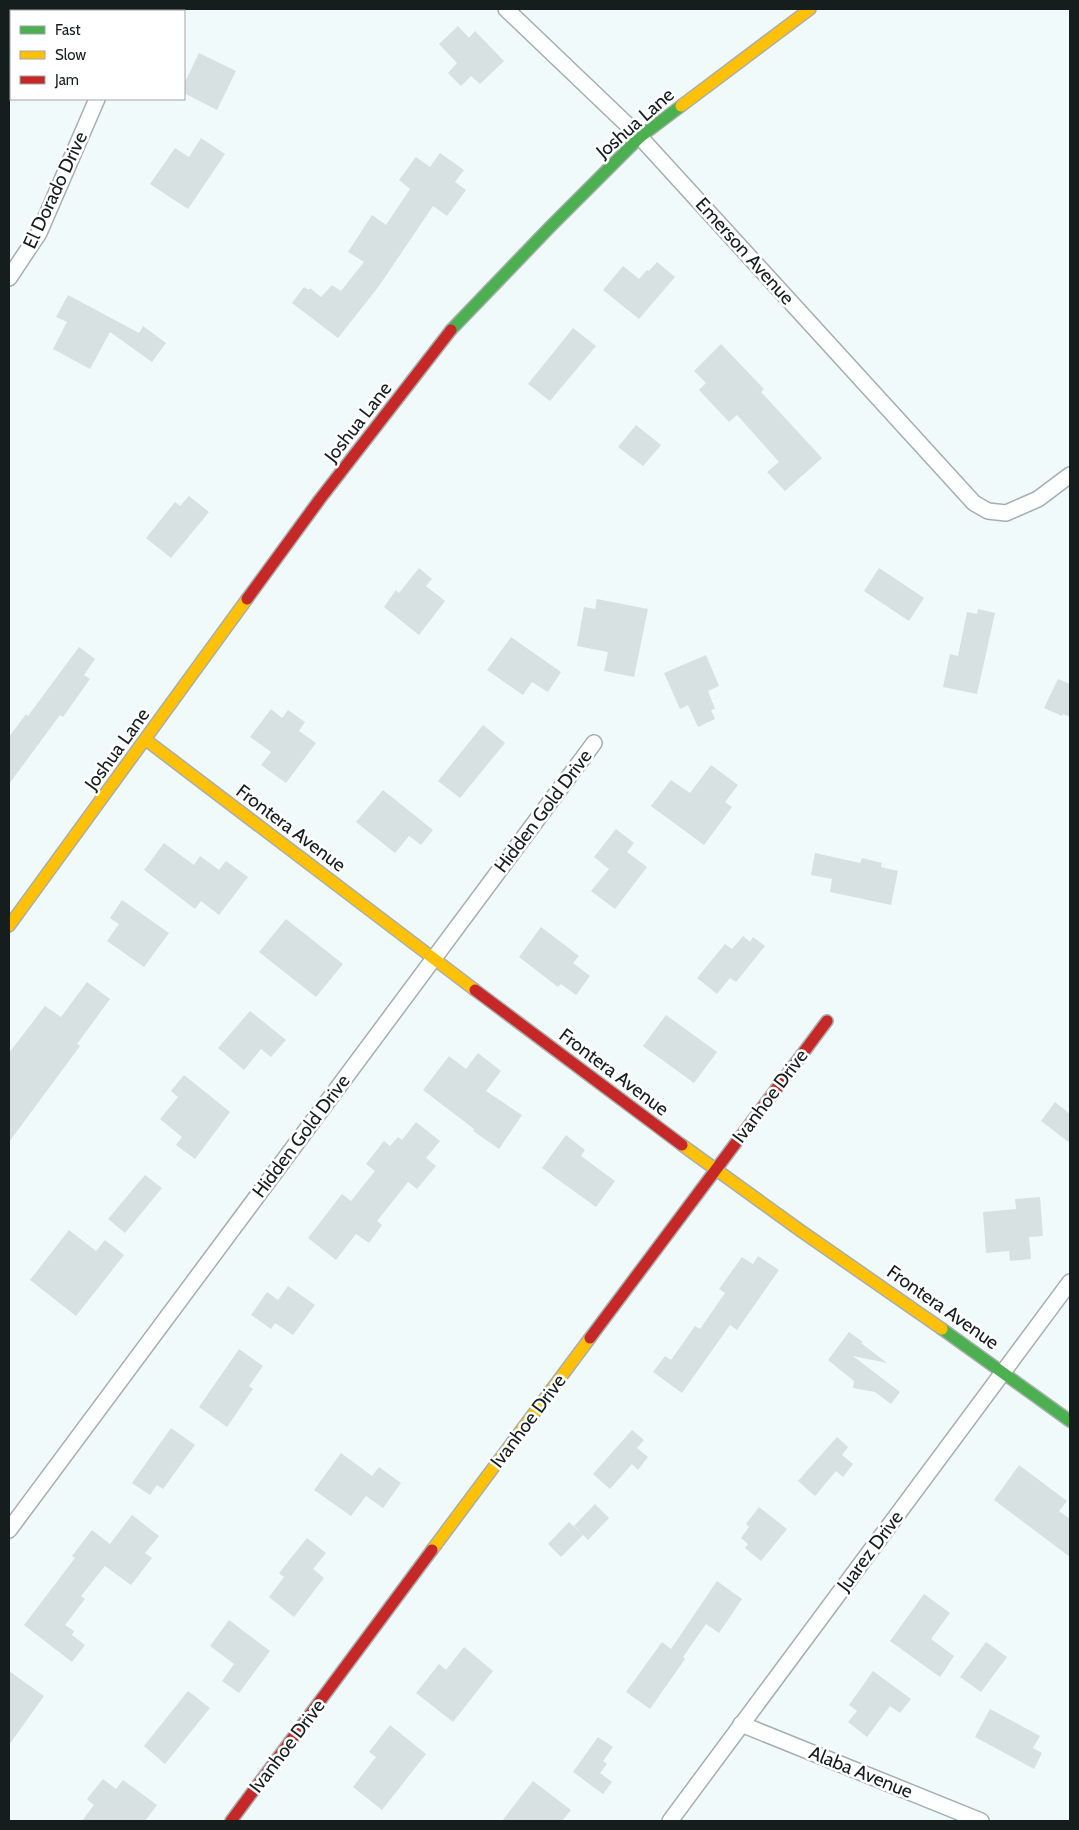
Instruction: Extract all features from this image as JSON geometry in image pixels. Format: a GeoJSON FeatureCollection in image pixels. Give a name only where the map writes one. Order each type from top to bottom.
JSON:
{"type":"FeatureCollection","features":[{"type":"Feature","properties":{"kind":"street","name":"Emerson Avenue"},"geometry":{"type":"LineString","coordinates":[[506,9],[640,136],[974,503],[988,511],[1006,514],[1038,499],[1070,474]]}},
{"type":"Feature","properties":{"kind":"street","name":"Joshua Lane"},"geometry":{"type":"LineString","coordinates":[[9,926],[320,499],[450,331],[550,226],[640,136],[810,9]]}},
{"type":"Feature","properties":{"kind":"street","name":"El Dorado Drive"},"geometry":{"type":"LineString","coordinates":[[9,278],[39,233],[97,100]]}},
{"type":"Feature","properties":{"kind":"street","name":"Frontera Avenue"},"geometry":{"type":"LineString","coordinates":[[146,740],[715,1169],[1004,1372],[1070,1421]]}},
{"type":"Feature","properties":{"kind":"street","name":"Hidden Gold Drive"},"geometry":{"type":"LineString","coordinates":[[9,1530],[594,743]]}},
{"type":"Feature","properties":{"kind":"street","name":"Ivanhoe Drive"},"geometry":{"type":"LineString","coordinates":[[231,1821],[827,1021]]}},
{"type":"Feature","properties":{"kind":"street","name":"Juarez Drive"},"geometry":{"type":"LineString","coordinates":[[670,1821],[1070,1282]]}},
{"type":"Feature","properties":{"kind":"street","name":"Alaba Avenue"},"geometry":{"type":"LineString","coordinates":[[742,1724],[981,1821]]}},
{"type":"Feature","properties":{"kind":"building"},"geometry":{"type":"Polygon","coordinates":[[[458,26],[469,38],[475,31],[504,61],[480,84],[471,76],[461,86],[448,73],[457,63],[439,44],[458,26]]]}},
{"type":"Feature","properties":{"kind":"building"},"geometry":{"type":"Polygon","coordinates":[[[199,53],[236,71],[217,110],[185,94],[185,82],[199,53]]]}},
{"type":"Feature","properties":{"kind":"building"},"geometry":{"type":"Polygon","coordinates":[[[201,138],[225,154],[188,209],[150,184],[175,148],[189,157],[201,138]]]}},
{"type":"Feature","properties":{"kind":"building"},"geometry":{"type":"Polygon","coordinates":[[[440,153],[464,170],[455,182],[466,190],[447,216],[433,206],[379,286],[338,338],[292,303],[304,287],[309,290],[310,288],[321,297],[332,285],[341,291],[364,262],[348,252],[372,215],[386,225],[410,189],[399,180],[416,157],[430,167],[440,153]]]}},
{"type":"Feature","properties":{"kind":"building"},"geometry":{"type":"Polygon","coordinates":[[[657,262],[675,277],[639,319],[603,290],[623,266],[639,279],[657,262]]]}},
{"type":"Feature","properties":{"kind":"building"},"geometry":{"type":"Polygon","coordinates":[[[68,295],[139,333],[143,326],[166,343],[152,362],[110,332],[90,369],[53,349],[67,322],[56,317],[68,295]]]}},
{"type":"Feature","properties":{"kind":"building"},"geometry":{"type":"Polygon","coordinates":[[[573,328],[596,346],[550,401],[528,384],[573,328]]]}},
{"type":"Feature","properties":{"kind":"building"},"geometry":{"type":"Polygon","coordinates":[[[721,344],[764,389],[761,392],[822,458],[785,491],[767,472],[779,462],[737,415],[729,422],[699,390],[706,383],[694,371],[721,344]]]}},
{"type":"Feature","properties":{"kind":"building"},"geometry":{"type":"Polygon","coordinates":[[[636,425],[661,445],[643,466],[618,447],[636,425]]]}},
{"type":"Feature","properties":{"kind":"building"},"geometry":{"type":"Polygon","coordinates":[[[189,496],[209,512],[171,558],[146,538],[175,502],[180,506],[189,496]]]}},
{"type":"Feature","properties":{"kind":"building"},"geometry":{"type":"Polygon","coordinates":[[[419,568],[432,579],[426,586],[445,601],[419,635],[384,607],[396,590],[399,593],[419,568]]]}},
{"type":"Feature","properties":{"kind":"building"},"geometry":{"type":"Polygon","coordinates":[[[879,568],[924,598],[909,621],[864,591],[879,568]]]}},
{"type":"Feature","properties":{"kind":"building"},"geometry":{"type":"Polygon","coordinates":[[[597,599],[648,609],[634,677],[604,671],[608,652],[577,646],[584,607],[595,609],[597,599]]]}},
{"type":"Feature","properties":{"kind":"building"},"geometry":{"type":"Polygon","coordinates":[[[978,609],[995,613],[977,694],[943,687],[950,654],[958,656],[967,612],[977,614],[978,609]]]}},
{"type":"Feature","properties":{"kind":"building"},"geometry":{"type":"Polygon","coordinates":[[[511,637],[561,672],[548,692],[532,682],[523,695],[487,670],[511,637]]]}},
{"type":"Feature","properties":{"kind":"building"},"geometry":{"type":"Polygon","coordinates":[[[79,647],[95,659],[84,675],[90,679],[63,717],[60,715],[9,784],[9,737],[26,714],[28,716],[79,647]]]}},
{"type":"Feature","properties":{"kind":"building"},"geometry":{"type":"Polygon","coordinates":[[[706,655],[719,686],[708,691],[715,709],[711,710],[715,719],[698,727],[688,705],[680,709],[664,673],[706,655]]]}},
{"type":"Feature","properties":{"kind":"building"},"geometry":{"type":"Polygon","coordinates":[[[1058,679],[1070,684],[1070,717],[1063,714],[1062,716],[1044,708],[1058,679]]]}},
{"type":"Feature","properties":{"kind":"building"},"geometry":{"type":"Polygon","coordinates":[[[271,709],[282,718],[288,710],[305,722],[299,731],[316,743],[286,783],[261,765],[271,752],[250,737],[271,709]]]}},
{"type":"Feature","properties":{"kind":"building"},"geometry":{"type":"Polygon","coordinates":[[[483,725],[505,743],[460,798],[438,781],[483,725]]]}},
{"type":"Feature","properties":{"kind":"building"},"geometry":{"type":"Polygon","coordinates":[[[711,765],[738,785],[725,802],[732,807],[704,845],[651,806],[671,780],[690,793],[711,765]]]}},
{"type":"Feature","properties":{"kind":"building"},"geometry":{"type":"Polygon","coordinates":[[[383,790],[433,830],[421,845],[409,836],[395,853],[356,822],[383,790]]]}},
{"type":"Feature","properties":{"kind":"building"},"geometry":{"type":"Polygon","coordinates":[[[616,829],[634,843],[627,852],[647,867],[615,909],[591,891],[609,869],[594,857],[616,829]]]}},
{"type":"Feature","properties":{"kind":"building"},"geometry":{"type":"Polygon","coordinates":[[[164,843],[194,865],[200,856],[219,870],[226,861],[248,877],[219,915],[201,901],[195,909],[144,870],[164,843]]]}},
{"type":"Feature","properties":{"kind":"building"},"geometry":{"type":"Polygon","coordinates":[[[815,853],[860,863],[862,858],[882,863],[881,867],[898,871],[891,905],[830,892],[832,879],[811,875],[815,853]]]}},
{"type":"Feature","properties":{"kind":"building"},"geometry":{"type":"Polygon","coordinates":[[[122,900],[169,933],[144,967],[107,941],[119,924],[110,918],[122,900]]]}},
{"type":"Feature","properties":{"kind":"building"},"geometry":{"type":"Polygon","coordinates":[[[286,919],[343,964],[316,997],[259,952],[286,919]]]}},
{"type":"Feature","properties":{"kind":"building"},"geometry":{"type":"Polygon","coordinates":[[[541,927],[579,956],[573,963],[590,976],[576,995],[561,984],[558,987],[519,957],[541,927]]]}},
{"type":"Feature","properties":{"kind":"building"},"geometry":{"type":"Polygon","coordinates":[[[743,936],[750,942],[753,937],[765,946],[736,982],[730,978],[717,994],[697,978],[725,944],[732,949],[743,936]]]}},
{"type":"Feature","properties":{"kind":"building"},"geometry":{"type":"Polygon","coordinates":[[[87,982],[110,999],[77,1044],[80,1046],[9,1142],[9,1053],[45,1006],[61,1017],[87,982]]]}},
{"type":"Feature","properties":{"kind":"building"},"geometry":{"type":"Polygon","coordinates":[[[250,1011],[286,1040],[271,1057],[261,1049],[244,1070],[218,1048],[250,1011]]]}},
{"type":"Feature","properties":{"kind":"building"},"geometry":{"type":"Polygon","coordinates":[[[666,1015],[717,1052],[694,1083],[643,1046],[666,1015]]]}},
{"type":"Feature","properties":{"kind":"building"},"geometry":{"type":"Polygon","coordinates":[[[478,1053],[501,1071],[486,1091],[522,1115],[499,1149],[473,1131],[474,1129],[423,1090],[449,1056],[466,1069],[478,1053]]]}},
{"type":"Feature","properties":{"kind":"building"},"geometry":{"type":"Polygon","coordinates":[[[184,1075],[230,1112],[195,1159],[176,1145],[182,1137],[160,1119],[178,1097],[171,1091],[184,1075]]]}},
{"type":"Feature","properties":{"kind":"building"},"geometry":{"type":"Polygon","coordinates":[[[1055,1102],[1070,1114],[1070,1143],[1041,1121],[1055,1102]]]}},
{"type":"Feature","properties":{"kind":"building"},"geometry":{"type":"Polygon","coordinates":[[[416,1122],[440,1141],[426,1158],[436,1166],[417,1189],[408,1182],[377,1221],[382,1225],[369,1243],[356,1234],[336,1260],[308,1238],[342,1194],[351,1201],[375,1171],[366,1164],[384,1141],[390,1146],[398,1137],[402,1140],[416,1122]]]}},
{"type":"Feature","properties":{"kind":"building"},"geometry":{"type":"Polygon","coordinates":[[[566,1135],[585,1150],[581,1156],[615,1181],[596,1207],[542,1168],[566,1135]]]}},
{"type":"Feature","properties":{"kind":"building"},"geometry":{"type":"Polygon","coordinates":[[[145,1175],[162,1188],[125,1233],[108,1219],[145,1175]]]}},
{"type":"Feature","properties":{"kind":"building"},"geometry":{"type":"Polygon","coordinates":[[[1040,1197],[1043,1236],[1029,1237],[1031,1259],[1010,1261],[1009,1251],[986,1253],[983,1212],[1016,1209],[1015,1199],[1040,1197]]]}},
{"type":"Feature","properties":{"kind":"building"},"geometry":{"type":"Polygon","coordinates":[[[69,1230],[96,1251],[105,1240],[124,1255],[76,1316],[30,1280],[69,1230]]]}},
{"type":"Feature","properties":{"kind":"building"},"geometry":{"type":"Polygon","coordinates":[[[758,1256],[779,1270],[737,1330],[730,1325],[682,1393],[653,1372],[665,1356],[671,1360],[695,1326],[700,1329],[725,1293],[719,1289],[742,1257],[753,1264],[758,1256]]]}},
{"type":"Feature","properties":{"kind":"building"},"geometry":{"type":"Polygon","coordinates":[[[288,1286],[315,1305],[293,1335],[275,1323],[271,1329],[251,1315],[267,1292],[278,1300],[288,1286]]]}},
{"type":"Feature","properties":{"kind":"building"},"geometry":{"type":"Polygon","coordinates":[[[849,1332],[887,1363],[853,1356],[900,1392],[891,1404],[875,1392],[853,1388],[854,1381],[828,1360],[849,1332]]]}},
{"type":"Feature","properties":{"kind":"building"},"geometry":{"type":"Polygon","coordinates":[[[239,1349],[263,1366],[249,1386],[253,1389],[227,1427],[199,1407],[239,1349]]]}},
{"type":"Feature","properties":{"kind":"building"},"geometry":{"type":"Polygon","coordinates":[[[171,1428],[195,1445],[163,1489],[157,1485],[150,1495],[132,1483],[171,1428]]]}},
{"type":"Feature","properties":{"kind":"building"},"geometry":{"type":"Polygon","coordinates":[[[632,1430],[644,1440],[637,1448],[648,1457],[638,1470],[632,1464],[610,1489],[593,1474],[632,1430]]]}},
{"type":"Feature","properties":{"kind":"building"},"geometry":{"type":"Polygon","coordinates":[[[837,1437],[848,1447],[842,1455],[853,1464],[843,1477],[836,1471],[815,1496],[798,1481],[837,1437]]]}},
{"type":"Feature","properties":{"kind":"building"},"geometry":{"type":"Polygon","coordinates":[[[341,1453],[372,1476],[379,1467],[401,1483],[383,1508],[366,1496],[351,1516],[314,1490],[341,1453]]]}},
{"type":"Feature","properties":{"kind":"building"},"geometry":{"type":"Polygon","coordinates":[[[1019,1465],[1067,1501],[1059,1511],[1070,1519],[1070,1557],[994,1500],[1019,1465]]]}},
{"type":"Feature","properties":{"kind":"building"},"geometry":{"type":"Polygon","coordinates":[[[595,1504],[609,1518],[588,1540],[574,1526],[595,1504]]]}},
{"type":"Feature","properties":{"kind":"building"},"geometry":{"type":"Polygon","coordinates":[[[759,1507],[787,1529],[761,1561],[745,1548],[748,1544],[741,1538],[749,1527],[746,1524],[759,1507]]]}},
{"type":"Feature","properties":{"kind":"building"},"geometry":{"type":"Polygon","coordinates":[[[132,1515],[159,1536],[145,1553],[152,1558],[131,1585],[105,1566],[81,1596],[85,1599],[65,1625],[74,1631],[72,1635],[85,1645],[72,1662],[24,1625],[75,1558],[72,1556],[92,1530],[110,1544],[132,1515]]]}},
{"type":"Feature","properties":{"kind":"building"},"geometry":{"type":"Polygon","coordinates":[[[569,1522],[583,1535],[561,1557],[548,1544],[569,1522]]]}},
{"type":"Feature","properties":{"kind":"building"},"geometry":{"type":"Polygon","coordinates":[[[307,1538],[326,1553],[313,1569],[324,1578],[294,1617],[269,1597],[284,1577],[279,1573],[307,1538]]]}},
{"type":"Feature","properties":{"kind":"building"},"geometry":{"type":"Polygon","coordinates":[[[717,1581],[742,1599],[719,1633],[706,1624],[683,1657],[685,1659],[650,1709],[626,1692],[662,1642],[671,1649],[717,1581]]]}},
{"type":"Feature","properties":{"kind":"building"},"geometry":{"type":"Polygon","coordinates":[[[924,1594],[950,1613],[931,1639],[954,1656],[940,1677],[890,1641],[924,1594]]]}},
{"type":"Feature","properties":{"kind":"building"},"geometry":{"type":"Polygon","coordinates":[[[229,1620],[270,1651],[239,1693],[222,1681],[234,1664],[210,1646],[229,1620]]]}},
{"type":"Feature","properties":{"kind":"building"},"geometry":{"type":"Polygon","coordinates":[[[986,1642],[1007,1657],[981,1692],[960,1677],[986,1642]]]}},
{"type":"Feature","properties":{"kind":"building"},"geometry":{"type":"Polygon","coordinates":[[[464,1647],[493,1671],[453,1722],[416,1693],[439,1664],[446,1670],[464,1647]]]}},
{"type":"Feature","properties":{"kind":"building"},"geometry":{"type":"Polygon","coordinates":[[[9,1671],[44,1696],[9,1745],[9,1671]]]}},
{"type":"Feature","properties":{"kind":"building"},"geometry":{"type":"Polygon","coordinates":[[[873,1671],[911,1699],[900,1713],[890,1706],[867,1737],[848,1722],[857,1711],[849,1705],[873,1671]]]}},
{"type":"Feature","properties":{"kind":"building"},"geometry":{"type":"Polygon","coordinates":[[[188,1691],[210,1708],[165,1764],[144,1746],[188,1691]]]}},
{"type":"Feature","properties":{"kind":"building"},"geometry":{"type":"Polygon","coordinates":[[[990,1709],[1040,1736],[1033,1748],[1042,1753],[1034,1769],[975,1737],[990,1709]]]}},
{"type":"Feature","properties":{"kind":"building"},"geometry":{"type":"Polygon","coordinates":[[[390,1725],[426,1754],[382,1810],[353,1787],[376,1757],[369,1752],[390,1725]]]}},
{"type":"Feature","properties":{"kind":"building"},"geometry":{"type":"Polygon","coordinates":[[[598,1737],[613,1747],[603,1761],[607,1764],[600,1773],[612,1782],[603,1794],[573,1772],[598,1737]]]}},
{"type":"Feature","properties":{"kind":"building"},"geometry":{"type":"Polygon","coordinates":[[[103,1779],[116,1789],[123,1780],[157,1805],[145,1821],[82,1821],[94,1805],[87,1799],[103,1779]]]}},
{"type":"Feature","properties":{"kind":"building"},"geometry":{"type":"Polygon","coordinates":[[[533,1781],[571,1810],[562,1821],[502,1821],[533,1781]]]}},
{"type":"Feature","properties":{"kind":"traffic: fast"},"geometry":{"type":"LineString","coordinates":[[451,330],[640,137],[681,106]]}},
{"type":"Feature","properties":{"kind":"traffic: fast"},"geometry":{"type":"LineString","coordinates":[[942,1329],[1070,1421]]}},
{"type":"Feature","properties":{"kind":"traffic: slow"},"geometry":{"type":"LineString","coordinates":[[681,106],[810,9]]}},
{"type":"Feature","properties":{"kind":"traffic: slow"},"geometry":{"type":"LineString","coordinates":[[9,926],[247,599]]}},
{"type":"Feature","properties":{"kind":"traffic: slow"},"geometry":{"type":"LineString","coordinates":[[146,740],[475,990]]}},
{"type":"Feature","properties":{"kind":"traffic: slow"},"geometry":{"type":"LineString","coordinates":[[682,1145],[942,1329]]}},
{"type":"Feature","properties":{"kind":"traffic: slow"},"geometry":{"type":"LineString","coordinates":[[432,1550],[590,1338]]}},
{"type":"Feature","properties":{"kind":"traffic: jam"},"geometry":{"type":"LineString","coordinates":[[247,599],[320,499],[451,330]]}},
{"type":"Feature","properties":{"kind":"traffic: jam"},"geometry":{"type":"LineString","coordinates":[[475,990],[682,1145]]}},
{"type":"Feature","properties":{"kind":"traffic: jam"},"geometry":{"type":"LineString","coordinates":[[590,1338],[827,1021]]}},
{"type":"Feature","properties":{"kind":"traffic: jam"},"geometry":{"type":"LineString","coordinates":[[231,1821],[432,1550]]}}]}
